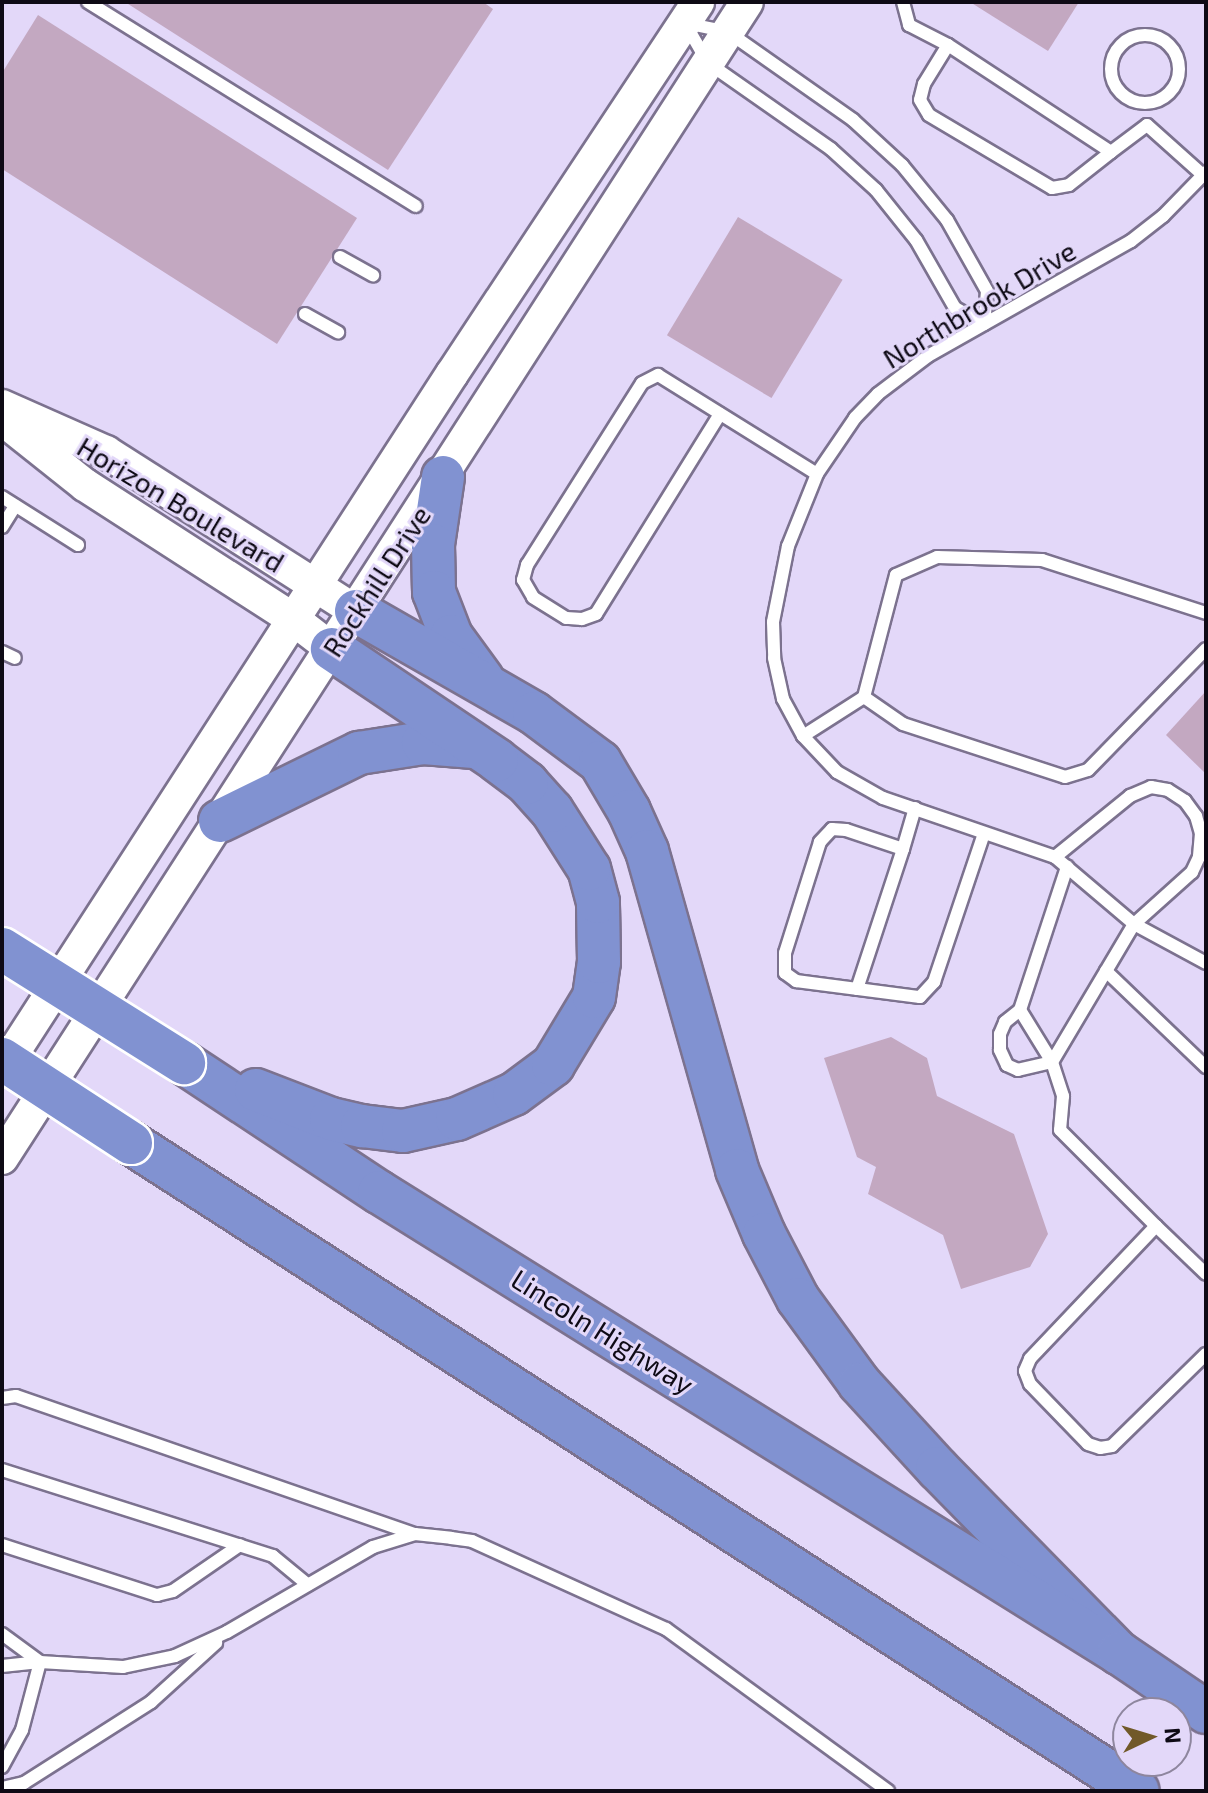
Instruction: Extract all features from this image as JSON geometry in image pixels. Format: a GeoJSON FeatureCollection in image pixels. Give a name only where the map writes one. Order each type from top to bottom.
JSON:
{"type":"FeatureCollection","features":[{"type":"Feature","properties":{"kind":"highway"},"geometry":{"type":"LineString","coordinates":[[443,477],[433,545],[434,592],[451,636],[486,684]]}},
{"type":"Feature","properties":{"kind":"highway"},"geometry":{"type":"LineString","coordinates":[[356,611],[564,732],[600,762],[629,811],[647,851],[737,1170],[764,1234],[798,1299],[867,1392],[1119,1653]]}},
{"type":"Feature","properties":{"kind":"highway"},"geometry":{"type":"LineString","coordinates":[[184,1063],[331,1119],[403,1131],[483,1110],[531,1084],[553,1065],[594,997],[599,962],[598,902],[589,869],[552,811],[527,783],[332,649]]}},
{"type":"Feature","properties":{"kind":"highway"},"geometry":{"type":"LineString","coordinates":[[220,821],[359,753],[423,743],[474,747]]}},
{"type":"Feature","properties":{"kind":"highway","name":"Lincoln Highway"},"geometry":{"type":"LineString","coordinates":[[2,949],[184,1063],[379,1192],[1119,1653],[1206,1712]]}},
{"type":"Feature","properties":{"kind":"highway"},"geometry":{"type":"LineString","coordinates":[[2,1059],[1138,1791]]}},
{"type":"Feature","properties":{"kind":"main road","name":"Rockhill Drive"},"geometry":{"type":"LineString","coordinates":[[2,1158],[747,2]]}},
{"type":"Feature","properties":{"kind":"main road","name":"Rockhill Drive"},"geometry":{"type":"LineString","coordinates":[[2,1070],[293,619],[691,13]]}},
{"type":"Feature","properties":{"kind":"main road","name":"Horizon Boulevard"},"geometry":{"type":"LineString","coordinates":[[2,406],[106,452],[356,611]]}},
{"type":"Feature","properties":{"kind":"main road","name":"Horizon Boulevard"},"geometry":{"type":"LineString","coordinates":[[2,419],[85,485],[293,619],[332,649]]}},
{"type":"Feature","properties":{"kind":"lane"},"geometry":{"type":"LineString","coordinates":[[88,2],[416,206]]}},
{"type":"Feature","properties":{"kind":"lane"},"geometry":{"type":"LineString","coordinates":[[903,2],[909,25],[948,45],[1111,152]]}},
{"type":"Feature","properties":{"kind":"lane"},"geometry":{"type":"LineString","coordinates":[[691,13],[728,32],[853,120],[925,190],[947,220],[987,291],[984,324],[955,308],[916,240],[854,169],[708,63],[691,13]]}},
{"type":"Feature","properties":{"kind":"lane"},"geometry":{"type":"LineString","coordinates":[[948,45],[924,84],[920,100],[929,115],[1052,188],[1069,185],[1147,125],[1154,102],[1167,95],[1178,81],[1178,56],[1169,43],[1154,37],[1136,38],[1115,52],[1110,63],[1113,80],[1123,95],[1138,104],[1154,102]]}},
{"type":"Feature","properties":{"kind":"lane"},"geometry":{"type":"LineString","coordinates":[[1147,125],[1205,173]]}},
{"type":"Feature","properties":{"kind":"lane","name":"Northbrook Drive"},"geometry":{"type":"LineString","coordinates":[[1055,857],[883,798],[837,772],[803,736],[791,717],[777,679],[773,622],[788,546],[817,474],[855,418],[878,394],[928,356],[1131,241],[1163,216],[1205,173]]}},
{"type":"Feature","properties":{"kind":"lane"},"geometry":{"type":"LineString","coordinates":[[340,257],[373,275]]}},
{"type":"Feature","properties":{"kind":"lane"},"geometry":{"type":"LineString","coordinates":[[305,314],[338,332]]}},
{"type":"Feature","properties":{"kind":"lane"},"geometry":{"type":"LineString","coordinates":[[720,414],[596,614],[582,619],[566,618],[533,597],[523,580],[527,565],[642,383],[658,375],[817,474]]}},
{"type":"Feature","properties":{"kind":"lane"},"geometry":{"type":"LineString","coordinates":[[2,497],[78,545]]}},
{"type":"Feature","properties":{"kind":"lane"},"geometry":{"type":"LineString","coordinates":[[2,527],[15,506]]}},
{"type":"Feature","properties":{"kind":"lane"},"geometry":{"type":"LineString","coordinates":[[803,736],[864,697],[896,575],[937,557],[1042,560],[1206,613]]}},
{"type":"Feature","properties":{"kind":"lane"},"geometry":{"type":"LineString","coordinates":[[864,697],[903,724],[1065,777],[1088,770],[1206,649]]}},
{"type":"Feature","properties":{"kind":"lane"},"geometry":{"type":"LineString","coordinates":[[2,652],[15,658]]}},
{"type":"Feature","properties":{"kind":"lane"},"geometry":{"type":"LineString","coordinates":[[1067,867],[1020,1010],[1005,1022],[1000,1034],[1000,1050],[1007,1065],[1027,1069],[1052,1062],[1134,924],[1192,872],[1199,857],[1201,833],[1196,816],[1185,801],[1168,790],[1151,787],[1130,796],[1055,857],[1067,867],[1134,924],[1206,963]]}},
{"type":"Feature","properties":{"kind":"lane"},"geometry":{"type":"LineString","coordinates":[[857,989],[915,808]]}},
{"type":"Feature","properties":{"kind":"lane"},"geometry":{"type":"LineString","coordinates":[[903,849],[846,830],[832,829],[820,842],[785,953],[785,973],[796,981],[920,997],[934,982],[984,833]]}},
{"type":"Feature","properties":{"kind":"lane"},"geometry":{"type":"LineString","coordinates":[[1106,971],[1206,1067]]}},
{"type":"Feature","properties":{"kind":"lane"},"geometry":{"type":"LineString","coordinates":[[1020,1010],[1052,1062],[1063,1096],[1060,1130],[1206,1274]]}},
{"type":"Feature","properties":{"kind":"lane"},"geometry":{"type":"LineString","coordinates":[[1156,1226],[1030,1359],[1025,1371],[1030,1384],[1088,1444],[1100,1448],[1112,1446],[1206,1354]]}},
{"type":"Feature","properties":{"kind":"lane"},"geometry":{"type":"LineString","coordinates":[[2,1398],[16,1396],[415,1534],[472,1541],[666,1629],[888,1791]]}},
{"type":"Feature","properties":{"kind":"lane"},"geometry":{"type":"LineString","coordinates":[[2,1470],[273,1556],[308,1585]]}},
{"type":"Feature","properties":{"kind":"lane"},"geometry":{"type":"LineString","coordinates":[[2,1666],[40,1662],[99,1668],[150,1663],[227,1632],[373,1547],[415,1534]]}},
{"type":"Feature","properties":{"kind":"lane"},"geometry":{"type":"LineString","coordinates":[[2,1545],[157,1595],[173,1591],[240,1545]]}},
{"type":"Feature","properties":{"kind":"lane"},"geometry":{"type":"LineString","coordinates":[[2,1788],[24,1783],[151,1702],[227,1632]]}},
{"type":"Feature","properties":{"kind":"lane"},"geometry":{"type":"LineString","coordinates":[[2,1634],[40,1662]]}},
{"type":"Feature","properties":{"kind":"lane"},"geometry":{"type":"LineString","coordinates":[[2,1767],[22,1730],[40,1662]]}},
{"type":"Feature","properties":{"kind":"building"},"geometry":{"type":"Polygon","coordinates":[[[125,2],[483,2],[493,9],[388,170],[125,2]]]}},
{"type":"Feature","properties":{"kind":"building"},"geometry":{"type":"Polygon","coordinates":[[[970,2],[1079,2],[1048,51],[970,2]]]}},
{"type":"Feature","properties":{"kind":"building"},"geometry":{"type":"Polygon","coordinates":[[[38,15],[357,218],[277,344],[2,169],[2,73],[38,15]]]}},
{"type":"Feature","properties":{"kind":"building"},"geometry":{"type":"Polygon","coordinates":[[[738,217],[843,280],[771,398],[667,335],[738,217]]]}},
{"type":"Feature","properties":{"kind":"building"},"geometry":{"type":"Polygon","coordinates":[[[1206,691],[1206,774],[1166,735],[1206,691]]]}},
{"type":"Feature","properties":{"kind":"building"},"geometry":{"type":"Polygon","coordinates":[[[891,1037],[927,1058],[937,1096],[1014,1134],[1048,1234],[1030,1267],[961,1289],[943,1235],[868,1194],[876,1167],[857,1157],[824,1058],[891,1037]]]}}]}
